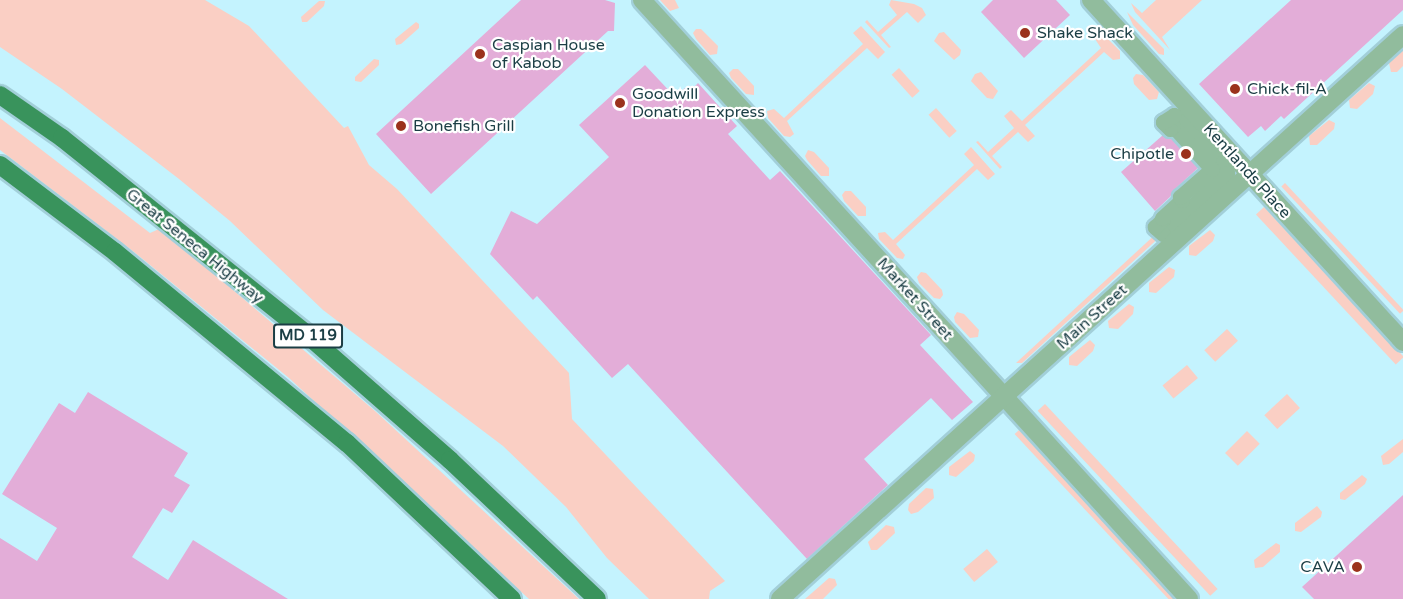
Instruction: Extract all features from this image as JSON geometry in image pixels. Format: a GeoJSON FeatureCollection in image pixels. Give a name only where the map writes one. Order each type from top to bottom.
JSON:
{"type":"FeatureCollection","features":[{"type":"Feature","properties":{"kind":"main road","name":"Great Seneca Highway"},"geometry":{"type":"LineString","coordinates":[[0,94],[62,138],[305,333],[450,460],[597,599]]}},
{"type":"Feature","properties":{"kind":"main road"},"geometry":{"type":"LineString","coordinates":[[0,165],[115,252],[348,443],[512,599]]}},
{"type":"Feature","properties":{"kind":"street","name":"Market Street"},"geometry":{"type":"LineString","coordinates":[[642,0],[1189,599]]}},
{"type":"Feature","properties":{"kind":"street","name":"Kentlands Place"},"geometry":{"type":"LineString","coordinates":[[1091,0],[1403,342]]}},
{"type":"Feature","properties":{"kind":"street","name":"Main Street"},"geometry":{"type":"LineString","coordinates":[[780,599],[1403,35]]}},
{"type":"Feature","properties":{"kind":"street"},"geometry":{"type":"LineString","coordinates":[[1173,115],[1182,118],[1223,162],[1227,173],[1162,234],[1155,227],[1182,200],[1180,197],[1212,169],[1173,126],[1170,129],[1163,123],[1173,115]]}},
{"type":"Feature","properties":{"kind":"shaded area"},"geometry":{"type":"Polygon","coordinates":[[[0,0],[205,0],[249,26],[344,128],[348,126],[369,165],[397,189],[569,373],[572,419],[725,581],[710,591],[709,599],[649,599],[607,558],[566,507],[503,446],[323,310],[230,221],[179,179],[62,89],[0,47],[0,0]]]}},
{"type":"Feature","properties":{"kind":"shaded area"},"geometry":{"type":"Polygon","coordinates":[[[660,0],[675,0],[679,8],[670,11],[660,0]]]}},
{"type":"Feature","properties":{"kind":"shaded area"},"geometry":{"type":"Polygon","coordinates":[[[891,0],[914,4],[922,8],[926,15],[918,23],[907,12],[881,35],[891,47],[889,48],[865,22],[867,20],[878,32],[897,15],[889,5],[891,0]]]}},
{"type":"Feature","properties":{"kind":"shaded area"},"geometry":{"type":"Polygon","coordinates":[[[1156,0],[1202,0],[1162,37],[1170,50],[1135,12],[1131,3],[1142,13],[1156,0]]]}},
{"type":"Feature","properties":{"kind":"shaded area"},"geometry":{"type":"Polygon","coordinates":[[[319,1],[325,1],[324,6],[307,22],[302,22],[301,17],[319,1]]]}},
{"type":"Feature","properties":{"kind":"shaded area"},"geometry":{"type":"Polygon","coordinates":[[[1127,12],[1164,49],[1164,55],[1159,54],[1133,25],[1127,12]]]}},
{"type":"Feature","properties":{"kind":"shaded area"},"geometry":{"type":"Polygon","coordinates":[[[416,22],[419,28],[401,44],[396,45],[395,39],[416,22]]]}},
{"type":"Feature","properties":{"kind":"shaded area"},"geometry":{"type":"Polygon","coordinates":[[[861,26],[885,52],[878,59],[867,48],[787,121],[794,134],[790,137],[784,136],[768,118],[767,111],[774,109],[784,118],[863,44],[853,33],[861,26]]]}},
{"type":"Feature","properties":{"kind":"shaded area"},"geometry":{"type":"Polygon","coordinates":[[[696,29],[701,29],[718,46],[717,54],[710,55],[696,39],[693,33],[696,29]]]}},
{"type":"Feature","properties":{"kind":"shaded area"},"geometry":{"type":"Polygon","coordinates":[[[1100,31],[1120,51],[1120,59],[1113,60],[1104,52],[1025,125],[1035,136],[1028,142],[1018,132],[992,156],[1002,167],[1000,169],[976,142],[978,141],[988,152],[1014,128],[1004,116],[1011,110],[1022,121],[1101,48],[1093,36],[1100,31]]]}},
{"type":"Feature","properties":{"kind":"shaded area"},"geometry":{"type":"Polygon","coordinates":[[[944,32],[961,50],[960,55],[954,60],[934,41],[939,33],[944,32]]]}},
{"type":"Feature","properties":{"kind":"shaded area"},"geometry":{"type":"Polygon","coordinates":[[[1403,50],[1403,66],[1397,72],[1391,72],[1389,63],[1403,50]]]}},
{"type":"Feature","properties":{"kind":"shaded area"},"geometry":{"type":"Polygon","coordinates":[[[374,59],[379,60],[379,65],[361,82],[355,81],[355,77],[374,59]]]}},
{"type":"Feature","properties":{"kind":"shaded area"},"geometry":{"type":"Polygon","coordinates":[[[899,68],[920,91],[912,98],[892,75],[899,68]]]}},
{"type":"Feature","properties":{"kind":"shaded area"},"geometry":{"type":"Polygon","coordinates":[[[733,69],[738,69],[754,86],[754,95],[746,94],[731,78],[729,73],[733,69]]]}},
{"type":"Feature","properties":{"kind":"shaded area"},"geometry":{"type":"Polygon","coordinates":[[[981,72],[998,91],[993,99],[987,98],[971,81],[975,74],[981,72]]]}},
{"type":"Feature","properties":{"kind":"shaded area"},"geometry":{"type":"Polygon","coordinates":[[[1136,74],[1143,75],[1159,92],[1157,99],[1149,100],[1134,84],[1133,78],[1136,74]]]}},
{"type":"Feature","properties":{"kind":"shaded area"},"geometry":{"type":"Polygon","coordinates":[[[1369,83],[1375,86],[1373,94],[1357,109],[1350,108],[1349,100],[1369,83]]]}},
{"type":"Feature","properties":{"kind":"shaded area"},"geometry":{"type":"Polygon","coordinates":[[[936,108],[957,131],[949,138],[929,115],[936,108]]]}},
{"type":"Feature","properties":{"kind":"shaded area"},"geometry":{"type":"Polygon","coordinates":[[[0,118],[150,233],[159,229],[218,277],[375,411],[579,599],[529,599],[289,378],[134,252],[0,150],[0,118]]]}},
{"type":"Feature","properties":{"kind":"shaded area"},"geometry":{"type":"Polygon","coordinates":[[[1329,120],[1335,123],[1334,129],[1317,145],[1310,145],[1309,136],[1329,120]]]}},
{"type":"Feature","properties":{"kind":"shaded area"},"geometry":{"type":"Polygon","coordinates":[[[971,147],[995,174],[988,180],[977,169],[896,244],[905,255],[903,259],[897,258],[879,239],[878,233],[885,232],[893,240],[974,165],[964,154],[971,147]]]}},
{"type":"Feature","properties":{"kind":"shaded area"},"geometry":{"type":"Polygon","coordinates":[[[808,150],[814,152],[829,168],[829,176],[821,176],[807,160],[805,156],[808,150]]]}},
{"type":"Feature","properties":{"kind":"shaded area"},"geometry":{"type":"Polygon","coordinates":[[[1285,183],[1403,310],[1400,314],[1281,186],[1285,183]]]}},
{"type":"Feature","properties":{"kind":"shaded area"},"geometry":{"type":"Polygon","coordinates":[[[845,191],[851,191],[866,207],[866,216],[858,216],[844,201],[842,195],[845,191]]]}},
{"type":"Feature","properties":{"kind":"shaded area"},"geometry":{"type":"Polygon","coordinates":[[[1264,207],[1403,356],[1396,364],[1256,215],[1264,207]]]}},
{"type":"Feature","properties":{"kind":"shaded area"},"geometry":{"type":"Polygon","coordinates":[[[1210,230],[1215,235],[1213,241],[1196,256],[1189,255],[1189,246],[1210,230]]]}},
{"type":"Feature","properties":{"kind":"shaded area"},"geometry":{"type":"Polygon","coordinates":[[[1159,231],[1163,234],[1022,363],[1016,363],[1159,231]]]}},
{"type":"Feature","properties":{"kind":"shaded area"},"geometry":{"type":"Polygon","coordinates":[[[1169,267],[1175,270],[1174,277],[1156,293],[1149,292],[1149,283],[1169,267]]]}},
{"type":"Feature","properties":{"kind":"shaded area"},"geometry":{"type":"Polygon","coordinates":[[[921,272],[926,273],[942,290],[943,295],[940,299],[934,298],[919,283],[917,277],[921,272]]]}},
{"type":"Feature","properties":{"kind":"shaded area"},"geometry":{"type":"Polygon","coordinates":[[[1129,304],[1134,307],[1133,314],[1118,329],[1109,328],[1108,321],[1129,304]]]}},
{"type":"Feature","properties":{"kind":"shaded area"},"geometry":{"type":"Polygon","coordinates":[[[957,312],[964,314],[979,330],[978,337],[970,338],[955,322],[954,317],[957,312]]]}},
{"type":"Feature","properties":{"kind":"shaded area"},"geometry":{"type":"Polygon","coordinates":[[[1227,329],[1238,341],[1215,362],[1204,350],[1227,329]]]}},
{"type":"Feature","properties":{"kind":"shaded area"},"geometry":{"type":"Polygon","coordinates":[[[1090,340],[1095,345],[1093,351],[1077,366],[1069,365],[1069,357],[1090,340]]]}},
{"type":"Feature","properties":{"kind":"shaded area"},"geometry":{"type":"Polygon","coordinates":[[[1187,365],[1198,378],[1173,399],[1162,386],[1187,365]]]}},
{"type":"Feature","properties":{"kind":"shaded area"},"geometry":{"type":"Polygon","coordinates":[[[1287,394],[1300,408],[1277,429],[1264,415],[1287,394]]]}},
{"type":"Feature","properties":{"kind":"shaded area"},"geometry":{"type":"Polygon","coordinates":[[[1045,404],[1218,589],[1210,596],[1038,411],[1045,404]]]}},
{"type":"Feature","properties":{"kind":"shaded area"},"geometry":{"type":"Polygon","coordinates":[[[1019,430],[1175,597],[1168,599],[1015,434],[1019,430]]]}},
{"type":"Feature","properties":{"kind":"shaded area"},"geometry":{"type":"Polygon","coordinates":[[[1247,431],[1260,444],[1238,466],[1225,453],[1247,431]]]}},
{"type":"Feature","properties":{"kind":"shaded area"},"geometry":{"type":"Polygon","coordinates":[[[1403,439],[1403,452],[1389,464],[1383,465],[1381,456],[1403,439]]]}},
{"type":"Feature","properties":{"kind":"shaded area"},"geometry":{"type":"Polygon","coordinates":[[[970,451],[975,455],[974,461],[956,477],[949,475],[949,467],[970,451]]]}},
{"type":"Feature","properties":{"kind":"shaded area"},"geometry":{"type":"Polygon","coordinates":[[[1362,475],[1367,479],[1365,484],[1345,500],[1340,499],[1340,493],[1362,475]]]}},
{"type":"Feature","properties":{"kind":"shaded area"},"geometry":{"type":"Polygon","coordinates":[[[926,488],[933,489],[934,498],[918,512],[911,514],[908,510],[909,504],[926,488]]]}},
{"type":"Feature","properties":{"kind":"shaded area"},"geometry":{"type":"Polygon","coordinates":[[[1317,506],[1322,512],[1321,517],[1301,532],[1295,531],[1295,523],[1317,506]]]}},
{"type":"Feature","properties":{"kind":"shaded area"},"geometry":{"type":"Polygon","coordinates":[[[886,525],[894,527],[895,533],[877,550],[871,550],[868,542],[886,525]]]}},
{"type":"Feature","properties":{"kind":"shaded area"},"geometry":{"type":"Polygon","coordinates":[[[1276,543],[1280,545],[1280,552],[1263,567],[1255,568],[1254,560],[1276,543]]]}},
{"type":"Feature","properties":{"kind":"shaded area"},"geometry":{"type":"Polygon","coordinates":[[[987,549],[998,562],[974,582],[963,569],[987,549]]]}},
{"type":"Feature","properties":{"kind":"shaded area"},"geometry":{"type":"Polygon","coordinates":[[[829,578],[835,579],[837,585],[823,599],[805,599],[829,578]]]}},
{"type":"Feature","properties":{"kind":"building"},"geometry":{"type":"Polygon","coordinates":[[[521,0],[605,0],[615,3],[614,31],[608,31],[431,194],[376,134],[521,0]]]}},
{"type":"Feature","properties":{"kind":"building","name":"Shake Shack"},"geometry":{"type":"Polygon","coordinates":[[[993,0],[1056,0],[1070,15],[1024,58],[981,12],[993,0]]]}},
{"type":"Feature","properties":{"kind":"building"},"geometry":{"type":"Polygon","coordinates":[[[1291,0],[1403,0],[1403,10],[1284,119],[1281,116],[1265,131],[1261,126],[1248,137],[1199,84],[1291,0]]]}},
{"type":"Feature","properties":{"kind":"building"},"geometry":{"type":"Polygon","coordinates":[[[645,65],[675,97],[685,88],[689,92],[698,83],[737,126],[728,134],[770,180],[780,171],[931,335],[920,345],[973,402],[952,420],[931,398],[864,459],[888,485],[807,559],[628,364],[612,378],[537,296],[533,300],[490,254],[511,211],[537,224],[609,157],[579,125],[645,65]]]}},
{"type":"Feature","properties":{"kind":"building"},"geometry":{"type":"Polygon","coordinates":[[[1163,135],[1171,138],[1198,168],[1155,211],[1121,172],[1163,135]]]}},
{"type":"Feature","properties":{"kind":"building"},"geometry":{"type":"Polygon","coordinates":[[[88,392],[188,453],[174,476],[190,485],[172,513],[163,508],[132,557],[168,580],[193,540],[288,599],[0,599],[0,538],[37,561],[57,528],[2,494],[59,403],[75,413],[88,392]]]}},
{"type":"Feature","properties":{"kind":"building"},"geometry":{"type":"Polygon","coordinates":[[[1403,495],[1403,599],[1314,599],[1302,587],[1403,495]]]}},
{"type":"Feature","properties":{"kind":"place","name":"Shake Shack"},"geometry":{"type":"Point","coordinates":[1025,33]}},
{"type":"Feature","properties":{"kind":"place","name":"Caspian House of Kabob"},"geometry":{"type":"Point","coordinates":[480,54]}},
{"type":"Feature","properties":{"kind":"place","name":"Chick-fil-A"},"geometry":{"type":"Point","coordinates":[1235,89]}},
{"type":"Feature","properties":{"kind":"place","name":"Goodwill Donation Express"},"geometry":{"type":"Point","coordinates":[620,103]}},
{"type":"Feature","properties":{"kind":"place","name":"Bonefish Grill"},"geometry":{"type":"Point","coordinates":[401,126]}},
{"type":"Feature","properties":{"kind":"place","name":"Chipotle"},"geometry":{"type":"Point","coordinates":[1186,154]}},
{"type":"Feature","properties":{"kind":"place","name":"CAVA"},"geometry":{"type":"Point","coordinates":[1357,567]}}]}
